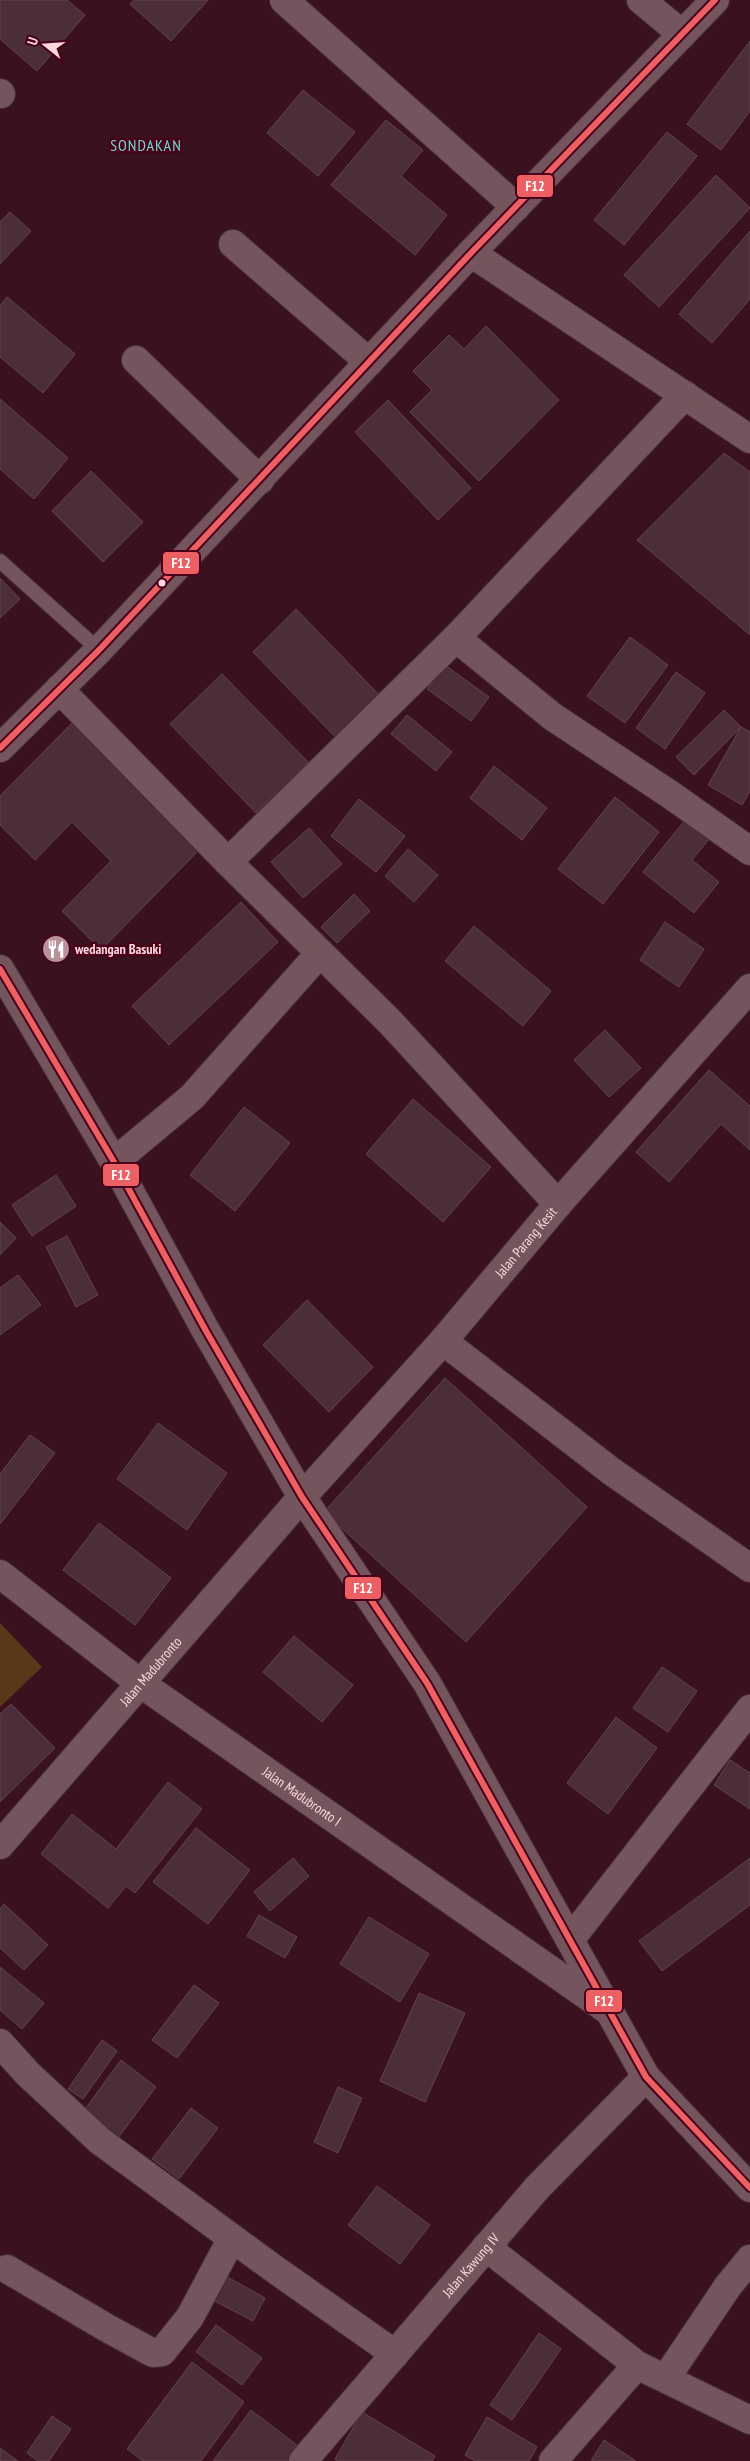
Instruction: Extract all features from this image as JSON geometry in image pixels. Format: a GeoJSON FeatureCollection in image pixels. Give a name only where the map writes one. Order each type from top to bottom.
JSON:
{"type":"FeatureCollection","features":[{"type":"Feature","properties":{"kind":"street"},"geometry":{"type":"LineString","coordinates":[[284,0],[516,208]]}},
{"type":"Feature","properties":{"kind":"street"},"geometry":{"type":"LineString","coordinates":[[641,0],[682,34]]}},
{"type":"Feature","properties":{"kind":"street"},"geometry":{"type":"LineString","coordinates":[[0,748],[99,650],[471,253],[715,0]]}},
{"type":"Feature","properties":{"kind":"street"},"geometry":{"type":"LineString","coordinates":[[233,244],[369,362]]}},
{"type":"Feature","properties":{"kind":"street"},"geometry":{"type":"LineString","coordinates":[[471,253],[750,439]]}},
{"type":"Feature","properties":{"kind":"street"},"geometry":{"type":"LineString","coordinates":[[136,360],[260,480]]}},
{"type":"Feature","properties":{"kind":"street"},"geometry":{"type":"LineString","coordinates":[[228,862],[456,638],[685,395]]}},
{"type":"Feature","properties":{"kind":"street"},"geometry":{"type":"LineString","coordinates":[[456,638],[553,717],[668,793],[750,851]]}},
{"type":"Feature","properties":{"kind":"street"},"geometry":{"type":"LineString","coordinates":[[59,689],[228,862],[390,1022],[558,1204]]}},
{"type":"Feature","properties":{"kind":"street"},"geometry":{"type":"LineString","coordinates":[[114,1162],[192,1097],[320,953]]}},
{"type":"Feature","properties":{"kind":"street"},"geometry":{"type":"LineString","coordinates":[[0,969],[114,1162],[206,1331],[302,1497],[427,1683],[646,2078],[750,2188]]}},
{"type":"Feature","properties":{"kind":"street","name":"Jalan Parang Kesit"},"geometry":{"type":"LineString","coordinates":[[302,1497],[443,1340],[558,1204],[750,988]]}},
{"type":"Feature","properties":{"kind":"street"},"geometry":{"type":"LineString","coordinates":[[443,1340],[611,1471],[750,1568]]}},
{"type":"Feature","properties":{"kind":"street","name":"Jalan Madubronto"},"geometry":{"type":"LineString","coordinates":[[0,1845],[302,1497]]}},
{"type":"Feature","properties":{"kind":"street","name":"Jalan Madubronto I"},"geometry":{"type":"LineString","coordinates":[[0,1574],[140,1683],[609,2011]]}},
{"type":"Feature","properties":{"kind":"street"},"geometry":{"type":"LineString","coordinates":[[570,1940],[750,1709]]}},
{"type":"Feature","properties":{"kind":"street"},"geometry":{"type":"LineString","coordinates":[[0,2044],[28,2074],[100,2141],[395,2354]]}},
{"type":"Feature","properties":{"kind":"street","name":"Jalan Kawung IV"},"geometry":{"type":"LineString","coordinates":[[303,2461],[537,2188],[646,2078]]}},
{"type":"Feature","properties":{"kind":"street"},"geometry":{"type":"LineString","coordinates":[[7,2269],[153,2353],[162,2352],[190,2317],[232,2238]]}},
{"type":"Feature","properties":{"kind":"street"},"geometry":{"type":"LineString","coordinates":[[486,2247],[637,2365],[750,2420]]}},
{"type":"Feature","properties":{"kind":"street"},"geometry":{"type":"LineString","coordinates":[[666,2378],[728,2286],[750,2259]]}},
{"type":"Feature","properties":{"kind":"street"},"geometry":{"type":"LineString","coordinates":[[553,2461],[637,2365]]}},
{"type":"Feature","properties":{"kind":"lane"},"geometry":{"type":"LineString","coordinates":[[0,561],[99,650]]}},
{"type":"Feature","properties":{"kind":"shaded area"},"geometry":{"type":"Polygon","coordinates":[[[0,1623],[42,1667],[0,1707],[0,1623]]]}},
{"type":"Feature","properties":{"kind":"building"},"geometry":{"type":"Polygon","coordinates":[[[0,0],[67,0],[85,15],[37,71],[0,39],[0,0]]]}},
{"type":"Feature","properties":{"kind":"building"},"geometry":{"type":"Polygon","coordinates":[[[134,0],[208,0],[171,41],[130,4],[134,0]]]}},
{"type":"Feature","properties":{"kind":"building"},"geometry":{"type":"Polygon","coordinates":[[[750,41],[750,111],[721,150],[687,124],[750,41]]]}},
{"type":"Feature","properties":{"kind":"building"},"geometry":{"type":"Polygon","coordinates":[[[303,90],[355,132],[318,176],[267,133],[303,90]]]}},
{"type":"Feature","properties":{"kind":"building"},"geometry":{"type":"Polygon","coordinates":[[[386,120],[423,150],[401,176],[447,215],[415,255],[331,185],[386,120]]]}},
{"type":"Feature","properties":{"kind":"building"},"geometry":{"type":"Polygon","coordinates":[[[667,132],[697,156],[624,245],[594,220],[667,132]]]}},
{"type":"Feature","properties":{"kind":"building"},"geometry":{"type":"Polygon","coordinates":[[[716,175],[750,208],[659,307],[624,275],[716,175]]]}},
{"type":"Feature","properties":{"kind":"building"},"geometry":{"type":"Polygon","coordinates":[[[10,212],[31,231],[0,264],[0,222],[10,212]]]}},
{"type":"Feature","properties":{"kind":"building"},"geometry":{"type":"Polygon","coordinates":[[[750,231],[750,299],[712,343],[679,314],[750,231]]]}},
{"type":"Feature","properties":{"kind":"building"},"geometry":{"type":"Polygon","coordinates":[[[7,297],[75,354],[43,393],[0,357],[0,306],[7,297]]]}},
{"type":"Feature","properties":{"kind":"building"},"geometry":{"type":"Polygon","coordinates":[[[486,326],[559,400],[479,481],[410,412],[432,390],[413,371],[449,335],[464,349],[486,326]]]}},
{"type":"Feature","properties":{"kind":"building"},"geometry":{"type":"Polygon","coordinates":[[[0,399],[68,458],[34,499],[0,469],[0,399]]]}},
{"type":"Feature","properties":{"kind":"building"},"geometry":{"type":"Polygon","coordinates":[[[388,400],[471,488],[438,520],[355,432],[388,400]]]}},
{"type":"Feature","properties":{"kind":"building"},"geometry":{"type":"Polygon","coordinates":[[[724,453],[750,472],[750,635],[637,540],[724,453]]]}},
{"type":"Feature","properties":{"kind":"building"},"geometry":{"type":"Polygon","coordinates":[[[91,471],[143,522],[103,562],[52,511],[91,471]]]}},
{"type":"Feature","properties":{"kind":"building"},"geometry":{"type":"Polygon","coordinates":[[[0,578],[20,599],[0,618],[0,578]]]}},
{"type":"Feature","properties":{"kind":"building"},"geometry":{"type":"Polygon","coordinates":[[[296,609],[386,702],[343,745],[253,652],[296,609]]]}},
{"type":"Feature","properties":{"kind":"building"},"geometry":{"type":"Polygon","coordinates":[[[630,637],[668,665],[625,723],[587,696],[630,637]]]}},
{"type":"Feature","properties":{"kind":"building"},"geometry":{"type":"Polygon","coordinates":[[[445,665],[489,697],[471,721],[427,689],[445,665]]]}},
{"type":"Feature","properties":{"kind":"building"},"geometry":{"type":"Polygon","coordinates":[[[676,672],[705,693],[665,749],[636,728],[676,672]]]}},
{"type":"Feature","properties":{"kind":"building"},"geometry":{"type":"Polygon","coordinates":[[[222,674],[308,762],[256,813],[170,724],[222,674]]]}},
{"type":"Feature","properties":{"kind":"building"},"geometry":{"type":"Polygon","coordinates":[[[724,710],[741,727],[694,775],[676,757],[724,710]]]}},
{"type":"Feature","properties":{"kind":"building"},"geometry":{"type":"Polygon","coordinates":[[[407,715],[452,752],[436,771],[391,734],[407,715]]]}},
{"type":"Feature","properties":{"kind":"building"},"geometry":{"type":"Polygon","coordinates":[[[72,723],[199,850],[101,950],[62,911],[111,861],[72,822],[35,860],[0,825],[0,796],[72,723]]]}},
{"type":"Feature","properties":{"kind":"building"},"geometry":{"type":"Polygon","coordinates":[[[741,727],[750,732],[750,791],[742,805],[708,785],[741,727]]]}},
{"type":"Feature","properties":{"kind":"building"},"geometry":{"type":"Polygon","coordinates":[[[494,766],[547,808],[522,840],[470,798],[494,766]]]}},
{"type":"Feature","properties":{"kind":"building"},"geometry":{"type":"Polygon","coordinates":[[[615,797],[659,832],[603,904],[558,869],[615,797]]]}},
{"type":"Feature","properties":{"kind":"building"},"geometry":{"type":"Polygon","coordinates":[[[359,799],[405,836],[376,872],[331,836],[359,799]]]}},
{"type":"Feature","properties":{"kind":"building"},"geometry":{"type":"Polygon","coordinates":[[[686,819],[710,838],[692,860],[719,882],[694,913],[643,872],[686,819]]]}},
{"type":"Feature","properties":{"kind":"building"},"geometry":{"type":"Polygon","coordinates":[[[309,828],[342,864],[303,898],[271,862],[309,828]]]}},
{"type":"Feature","properties":{"kind":"building"},"geometry":{"type":"Polygon","coordinates":[[[408,849],[438,875],[414,902],[385,876],[408,849]]]}},
{"type":"Feature","properties":{"kind":"building"},"geometry":{"type":"Polygon","coordinates":[[[354,894],[370,911],[337,943],[321,927],[354,894]]]}},
{"type":"Feature","properties":{"kind":"building"},"geometry":{"type":"Polygon","coordinates":[[[241,902],[278,942],[169,1045],[132,1006],[241,902]]]}},
{"type":"Feature","properties":{"kind":"building"},"geometry":{"type":"Polygon","coordinates":[[[665,922],[704,949],[679,987],[640,960],[665,922]]]}},
{"type":"Feature","properties":{"kind":"building"},"geometry":{"type":"Polygon","coordinates":[[[474,926],[551,991],[523,1026],[445,961],[474,926]]]}},
{"type":"Feature","properties":{"kind":"building"},"geometry":{"type":"Polygon","coordinates":[[[605,1030],[641,1068],[609,1097],[574,1060],[605,1030]]]}},
{"type":"Feature","properties":{"kind":"building"},"geometry":{"type":"Polygon","coordinates":[[[709,1070],[750,1106],[750,1150],[721,1124],[669,1182],[636,1152],[709,1070]]]}},
{"type":"Feature","properties":{"kind":"building"},"geometry":{"type":"Polygon","coordinates":[[[413,1099],[491,1167],[443,1222],[366,1154],[413,1099]]]}},
{"type":"Feature","properties":{"kind":"building"},"geometry":{"type":"Polygon","coordinates":[[[244,1107],[290,1143],[235,1211],[190,1175],[244,1107]]]}},
{"type":"Feature","properties":{"kind":"building"},"geometry":{"type":"Polygon","coordinates":[[[56,1175],[76,1206],[32,1236],[12,1205],[56,1175]]]}},
{"type":"Feature","properties":{"kind":"building"},"geometry":{"type":"Polygon","coordinates":[[[0,1222],[16,1238],[0,1255],[0,1222]]]}},
{"type":"Feature","properties":{"kind":"building"},"geometry":{"type":"Polygon","coordinates":[[[67,1236],[98,1295],[76,1307],[46,1247],[67,1236]]]}},
{"type":"Feature","properties":{"kind":"building"},"geometry":{"type":"Polygon","coordinates":[[[18,1275],[41,1305],[0,1335],[0,1288],[18,1275]]]}},
{"type":"Feature","properties":{"kind":"building"},"geometry":{"type":"Polygon","coordinates":[[[307,1300],[373,1367],[329,1412],[263,1345],[307,1300]]]}},
{"type":"Feature","properties":{"kind":"building"},"geometry":{"type":"Polygon","coordinates":[[[445,1378],[587,1507],[466,1642],[324,1512],[445,1378]]]}},
{"type":"Feature","properties":{"kind":"building"},"geometry":{"type":"Polygon","coordinates":[[[158,1423],[227,1473],[187,1530],[117,1479],[158,1423]]]}},
{"type":"Feature","properties":{"kind":"building"},"geometry":{"type":"Polygon","coordinates":[[[30,1435],[55,1453],[0,1524],[0,1474],[30,1435]]]}},
{"type":"Feature","properties":{"kind":"building"},"geometry":{"type":"Polygon","coordinates":[[[99,1523],[171,1578],[135,1625],[63,1570],[99,1523]]]}},
{"type":"Feature","properties":{"kind":"building"},"geometry":{"type":"Polygon","coordinates":[[[294,1636],[353,1685],[322,1722],[263,1672],[294,1636]]]}},
{"type":"Feature","properties":{"kind":"building"},"geometry":{"type":"Polygon","coordinates":[[[662,1667],[697,1691],[668,1732],[633,1708],[662,1667]]]}},
{"type":"Feature","properties":{"kind":"building"},"geometry":{"type":"Polygon","coordinates":[[[11,1704],[55,1748],[0,1802],[0,1714],[11,1704]]]}},
{"type":"Feature","properties":{"kind":"building"},"geometry":{"type":"Polygon","coordinates":[[[616,1717],[657,1748],[608,1814],[567,1783],[616,1717]]]}},
{"type":"Feature","properties":{"kind":"building"},"geometry":{"type":"Polygon","coordinates":[[[730,1760],[750,1773],[750,1809],[714,1785],[730,1760]]]}},
{"type":"Feature","properties":{"kind":"building"},"geometry":{"type":"Polygon","coordinates":[[[168,1782],[202,1809],[135,1893],[126,1886],[108,1908],[41,1854],[72,1814],[116,1849],[168,1782]]]}},
{"type":"Feature","properties":{"kind":"building"},"geometry":{"type":"Polygon","coordinates":[[[196,1828],[250,1870],[208,1924],[153,1882],[196,1828]]]}},
{"type":"Feature","properties":{"kind":"building"},"geometry":{"type":"Polygon","coordinates":[[[293,1858],[309,1876],[270,1911],[254,1892],[293,1858]]]}},
{"type":"Feature","properties":{"kind":"building"},"geometry":{"type":"Polygon","coordinates":[[[750,1858],[750,1905],[662,1971],[639,1941],[750,1858]]]}},
{"type":"Feature","properties":{"kind":"building"},"geometry":{"type":"Polygon","coordinates":[[[4,1904],[48,1945],[24,1970],[0,1948],[0,1909],[4,1904]]]}},
{"type":"Feature","properties":{"kind":"building"},"geometry":{"type":"Polygon","coordinates":[[[259,1915],[297,1937],[285,1958],[247,1936],[259,1915]]]}},
{"type":"Feature","properties":{"kind":"building"},"geometry":{"type":"Polygon","coordinates":[[[369,1917],[429,1954],[400,2002],[340,1964],[369,1917]]]}},
{"type":"Feature","properties":{"kind":"building"},"geometry":{"type":"Polygon","coordinates":[[[0,1967],[44,2003],[22,2029],[0,2010],[0,1967]]]}},
{"type":"Feature","properties":{"kind":"building"},"geometry":{"type":"Polygon","coordinates":[[[194,1985],[219,2003],[177,2058],[152,2040],[194,1985]]]}},
{"type":"Feature","properties":{"kind":"building"},"geometry":{"type":"Polygon","coordinates":[[[419,1993],[465,2013],[425,2102],[380,2081],[419,1993]]]}},
{"type":"Feature","properties":{"kind":"building"},"geometry":{"type":"Polygon","coordinates":[[[102,2040],[117,2051],[83,2099],[68,2089],[102,2040]]]}},
{"type":"Feature","properties":{"kind":"building"},"geometry":{"type":"Polygon","coordinates":[[[121,2060],[156,2087],[115,2142],[80,2116],[121,2060]]]}},
{"type":"Feature","properties":{"kind":"building"},"geometry":{"type":"Polygon","coordinates":[[[338,2087],[362,2098],[338,2153],[314,2142],[338,2087]]]}},
{"type":"Feature","properties":{"kind":"building"},"geometry":{"type":"Polygon","coordinates":[[[191,2108],[218,2128],[179,2179],[152,2159],[191,2108]]]}},
{"type":"Feature","properties":{"kind":"building"},"geometry":{"type":"Polygon","coordinates":[[[377,2186],[430,2225],[400,2264],[348,2225],[377,2186]]]}},
{"type":"Feature","properties":{"kind":"building"},"geometry":{"type":"Polygon","coordinates":[[[222,2274],[265,2298],[253,2321],[209,2298],[222,2274]]]}},
{"type":"Feature","properties":{"kind":"building"},"geometry":{"type":"Polygon","coordinates":[[[216,2325],[262,2358],[242,2385],[196,2352],[216,2325]]]}},
{"type":"Feature","properties":{"kind":"building"},"geometry":{"type":"Polygon","coordinates":[[[539,2333],[561,2349],[512,2420],[490,2405],[539,2333]]]}},
{"type":"Feature","properties":{"kind":"building"},"geometry":{"type":"Polygon","coordinates":[[[192,2362],[244,2402],[201,2461],[143,2461],[127,2449],[192,2362]]]}},
{"type":"Feature","properties":{"kind":"building"},"geometry":{"type":"Polygon","coordinates":[[[251,2410],[302,2449],[293,2461],[213,2461],[251,2410]]]}},
{"type":"Feature","properties":{"kind":"building"},"geometry":{"type":"Polygon","coordinates":[[[362,2412],[435,2456],[432,2461],[338,2461],[335,2459],[362,2412]]]}},
{"type":"Feature","properties":{"kind":"building"},"geometry":{"type":"Polygon","coordinates":[[[52,2416],[71,2429],[49,2461],[38,2461],[27,2453],[52,2416]]]}},
{"type":"Feature","properties":{"kind":"building"},"geometry":{"type":"Polygon","coordinates":[[[487,2417],[537,2447],[529,2461],[475,2461],[465,2455],[487,2417]]]}},
{"type":"Feature","properties":{"kind":"building"},"geometry":{"type":"Polygon","coordinates":[[[604,2440],[636,2461],[591,2461],[604,2440]]]}},
{"type":"Feature","properties":{"kind":"building"},"geometry":{"type":"Polygon","coordinates":[[[0,2448],[18,2461],[0,2461],[0,2448]]]}},
{"type":"Feature","properties":{"kind":"transit line","name":"F12"},"geometry":{"type":"LineString","coordinates":[[0,748],[99,650],[471,253],[715,0]]}},
{"type":"Feature","properties":{"kind":"transit line","name":"F12"},"geometry":{"type":"LineString","coordinates":[[0,969],[114,1162],[206,1331],[302,1497],[427,1683],[646,2077],[750,2188]]}},
{"type":"Feature","properties":{"kind":"place","name":"wedangan Basuki"},"geometry":{"type":"Point","coordinates":[56,949]}},
{"type":"Feature","properties":{"kind":"district","name":"SONDAKAN"},"geometry":{"type":"Point","coordinates":[146,145]}}]}
